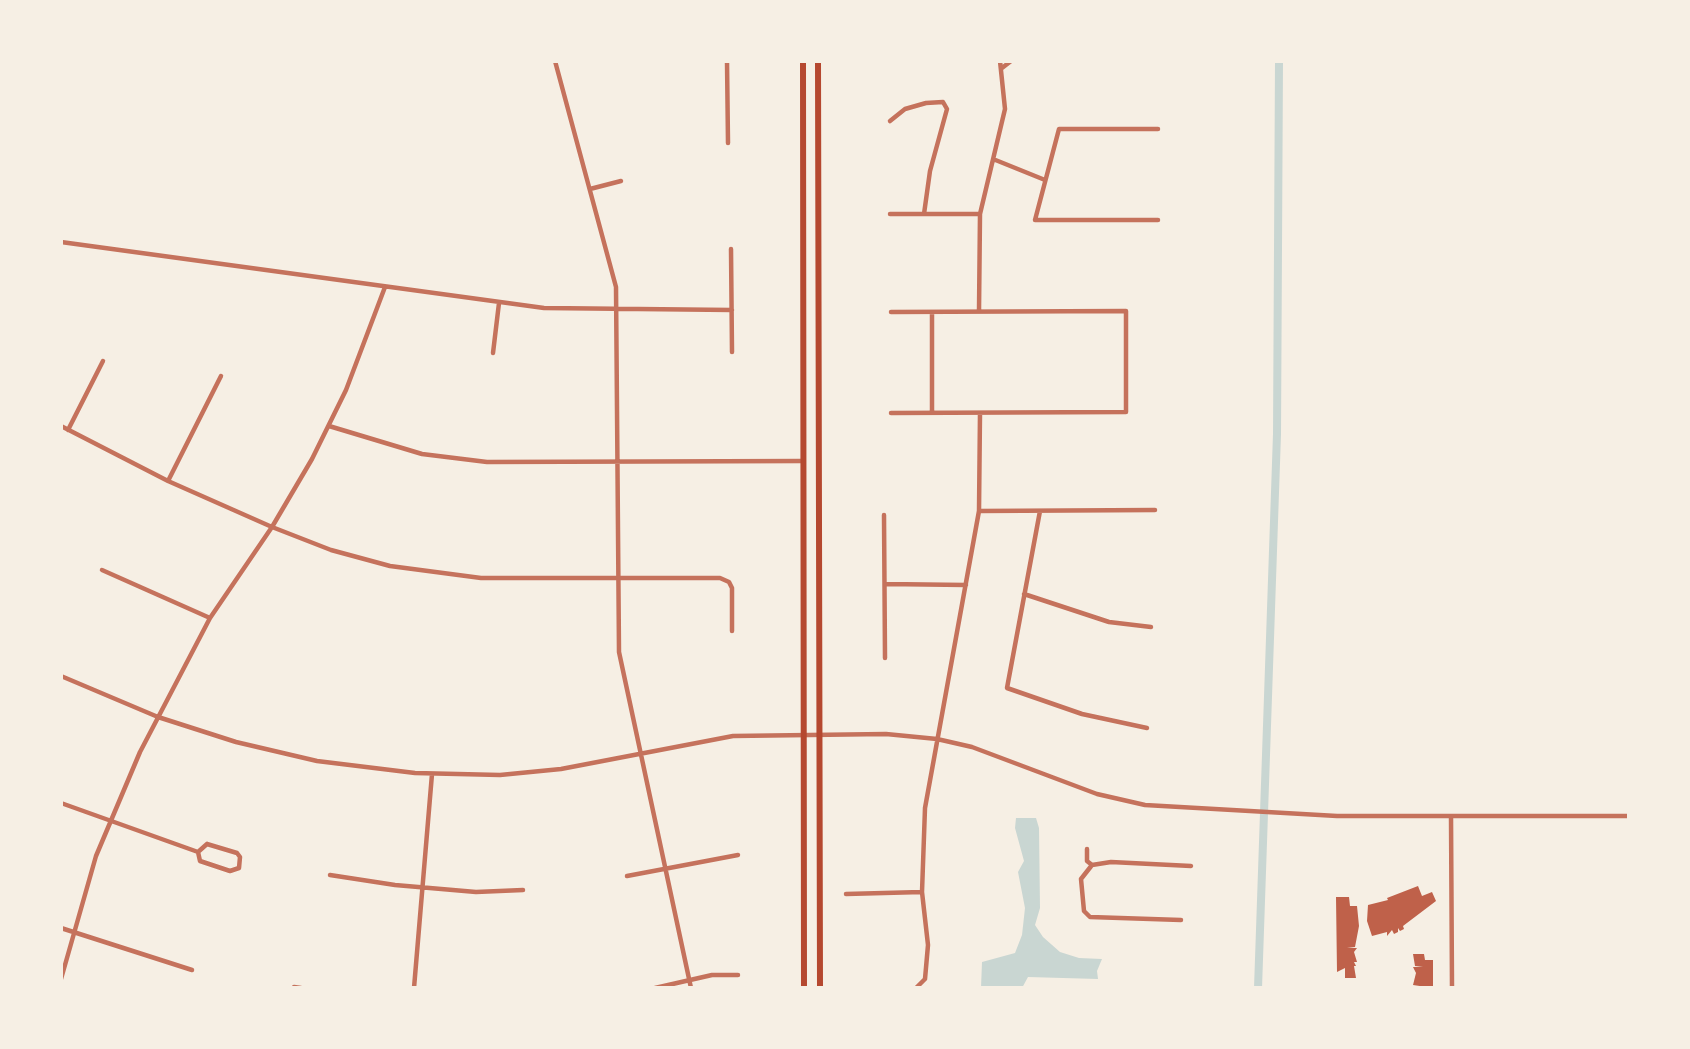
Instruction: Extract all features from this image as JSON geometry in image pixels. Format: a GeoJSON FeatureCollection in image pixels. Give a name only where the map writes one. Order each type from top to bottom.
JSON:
{"type":"FeatureCollection","features":[{"type":"Feature","properties":{"kind":"main road"},"geometry":{"type":"LineString","coordinates":[[803,61],[804,988]]}},
{"type":"Feature","properties":{"kind":"main road"},"geometry":{"type":"LineString","coordinates":[[818,61],[820,988]]}},
{"type":"Feature","properties":{"kind":"street"},"geometry":{"type":"LineString","coordinates":[[555,61],[614,276],[619,652],[691,988]]}},
{"type":"Feature","properties":{"kind":"street"},"geometry":{"type":"LineString","coordinates":[[727,61],[727,143]]}},
{"type":"Feature","properties":{"kind":"street"},"geometry":{"type":"LineString","coordinates":[[979,312],[980,214],[1005,109],[1000,61]]}},
{"type":"Feature","properties":{"kind":"street"},"geometry":{"type":"LineString","coordinates":[[1002,68],[1012,61]]}},
{"type":"Feature","properties":{"kind":"street"},"geometry":{"type":"LineString","coordinates":[[890,121],[895,114],[926,103],[943,102],[947,109],[930,171],[924,214]]}},
{"type":"Feature","properties":{"kind":"street"},"geometry":{"type":"LineString","coordinates":[[1158,129],[1059,129],[1035,220],[1158,220]]}},
{"type":"Feature","properties":{"kind":"street"},"geometry":{"type":"LineString","coordinates":[[993,159],[1045,180]]}},
{"type":"Feature","properties":{"kind":"street"},"geometry":{"type":"LineString","coordinates":[[590,189],[621,181]]}},
{"type":"Feature","properties":{"kind":"street"},"geometry":{"type":"LineString","coordinates":[[891,214],[980,214]]}},
{"type":"Feature","properties":{"kind":"street"},"geometry":{"type":"LineString","coordinates":[[61,242],[499,303],[571,310],[732,310]]}},
{"type":"Feature","properties":{"kind":"street"},"geometry":{"type":"LineString","coordinates":[[731,248],[732,352]]}},
{"type":"Feature","properties":{"kind":"street"},"geometry":{"type":"LineString","coordinates":[[61,979],[73,932],[109,822],[158,717],[210,618],[272,527],[329,426],[360,356],[385,287]]}},
{"type":"Feature","properties":{"kind":"street"},"geometry":{"type":"LineString","coordinates":[[492,353],[499,303]]}},
{"type":"Feature","properties":{"kind":"street"},"geometry":{"type":"LineString","coordinates":[[891,312],[1126,311],[1126,412],[891,413]]}},
{"type":"Feature","properties":{"kind":"street"},"geometry":{"type":"LineString","coordinates":[[932,312],[932,413]]}},
{"type":"Feature","properties":{"kind":"street"},"geometry":{"type":"LineString","coordinates":[[68,430],[103,361]]}},
{"type":"Feature","properties":{"kind":"street"},"geometry":{"type":"LineString","coordinates":[[168,481],[221,376]]}},
{"type":"Feature","properties":{"kind":"street"},"geometry":{"type":"LineString","coordinates":[[916,988],[925,979],[928,945],[922,892],[925,808],[979,511],[980,413]]}},
{"type":"Feature","properties":{"kind":"street"},"geometry":{"type":"LineString","coordinates":[[61,426],[168,481],[272,527],[331,550],[420,571],[481,578],[720,578],[729,582],[732,588],[732,631]]}},
{"type":"Feature","properties":{"kind":"street"},"geometry":{"type":"LineString","coordinates":[[329,426],[387,446],[454,459],[617,463],[803,461]]}},
{"type":"Feature","properties":{"kind":"street"},"geometry":{"type":"LineString","coordinates":[[979,511],[1155,510]]}},
{"type":"Feature","properties":{"kind":"street"},"geometry":{"type":"LineString","coordinates":[[1040,511],[1007,688],[1082,714],[1147,728]]}},
{"type":"Feature","properties":{"kind":"street"},"geometry":{"type":"LineString","coordinates":[[884,514],[885,657]]}},
{"type":"Feature","properties":{"kind":"street"},"geometry":{"type":"LineString","coordinates":[[102,570],[210,618]]}},
{"type":"Feature","properties":{"kind":"street"},"geometry":{"type":"LineString","coordinates":[[885,584],[966,585]]}},
{"type":"Feature","properties":{"kind":"street"},"geometry":{"type":"LineString","coordinates":[[1024,594],[1109,622],[1151,627]]}},
{"type":"Feature","properties":{"kind":"street"},"geometry":{"type":"LineString","coordinates":[[61,676],[158,717],[284,754],[349,766],[432,774],[524,773],[640,755],[733,736],[886,734],[937,739],[996,755],[1074,786],[1121,800],[1198,810],[1451,816],[1629,816]]}},
{"type":"Feature","properties":{"kind":"street"},"geometry":{"type":"LineString","coordinates":[[414,988],[432,774]]}},
{"type":"Feature","properties":{"kind":"street"},"geometry":{"type":"LineString","coordinates":[[61,803],[198,852]]}},
{"type":"Feature","properties":{"kind":"street"},"geometry":{"type":"LineString","coordinates":[[1451,816],[1452,988]]}},
{"type":"Feature","properties":{"kind":"street"},"geometry":{"type":"LineString","coordinates":[[207,844],[237,853],[240,857],[239,868],[230,871],[200,861],[198,852],[207,844]]}},
{"type":"Feature","properties":{"kind":"street"},"geometry":{"type":"LineString","coordinates":[[1087,849],[1087,860],[1092,865]]}},
{"type":"Feature","properties":{"kind":"street"},"geometry":{"type":"LineString","coordinates":[[627,876],[738,855]]}},
{"type":"Feature","properties":{"kind":"street"},"geometry":{"type":"LineString","coordinates":[[1181,920],[1090,917],[1084,911],[1081,879],[1092,865],[1111,862],[1191,866]]}},
{"type":"Feature","properties":{"kind":"street"},"geometry":{"type":"LineString","coordinates":[[330,875],[422,888],[475,892],[523,890]]}},
{"type":"Feature","properties":{"kind":"street"},"geometry":{"type":"LineString","coordinates":[[846,894],[922,892]]}},
{"type":"Feature","properties":{"kind":"street"},"geometry":{"type":"LineString","coordinates":[[61,928],[192,970]]}},
{"type":"Feature","properties":{"kind":"street"},"geometry":{"type":"LineString","coordinates":[[655,988],[689,980],[738,975]]}},
{"type":"Feature","properties":{"kind":"street"},"geometry":{"type":"LineString","coordinates":[[294,987],[301,988]]}},
{"type":"Feature","properties":{"kind":"shaded area"},"geometry":{"type":"Polygon","coordinates":[[[1016,818],[1036,818],[1039,828],[1040,908],[1035,925],[1043,937],[1060,952],[1079,958],[1102,959],[1097,971],[1098,979],[1028,977],[1022,988],[981,988],[982,962],[1015,953],[1022,935],[1025,908],[1018,872],[1024,861],[1015,828],[1016,818]]]}},
{"type":"Feature","properties":{"kind":"building"},"geometry":{"type":"Polygon","coordinates":[[[1418,886],[1422,896],[1432,892],[1436,901],[1403,926],[1404,929],[1400,931],[1398,928],[1398,932],[1394,934],[1392,930],[1387,936],[1387,932],[1372,936],[1367,921],[1368,905],[1388,900],[1387,898],[1418,886]]]}},
{"type":"Feature","properties":{"kind":"building"},"geometry":{"type":"Polygon","coordinates":[[[1336,897],[1349,897],[1350,906],[1357,906],[1359,926],[1355,947],[1347,948],[1357,948],[1354,952],[1357,962],[1354,962],[1356,978],[1345,978],[1345,968],[1337,972],[1336,897]]]}},
{"type":"Feature","properties":{"kind":"building"},"geometry":{"type":"Polygon","coordinates":[[[1413,954],[1424,954],[1425,960],[1433,960],[1433,988],[1413,985],[1416,973],[1413,967],[1423,967],[1415,966],[1413,954]]]}},
{"type":"Feature","properties":{"kind":"waterway"},"geometry":{"type":"LineString","coordinates":[[1258,988],[1277,434],[1279,61]]}}]}
